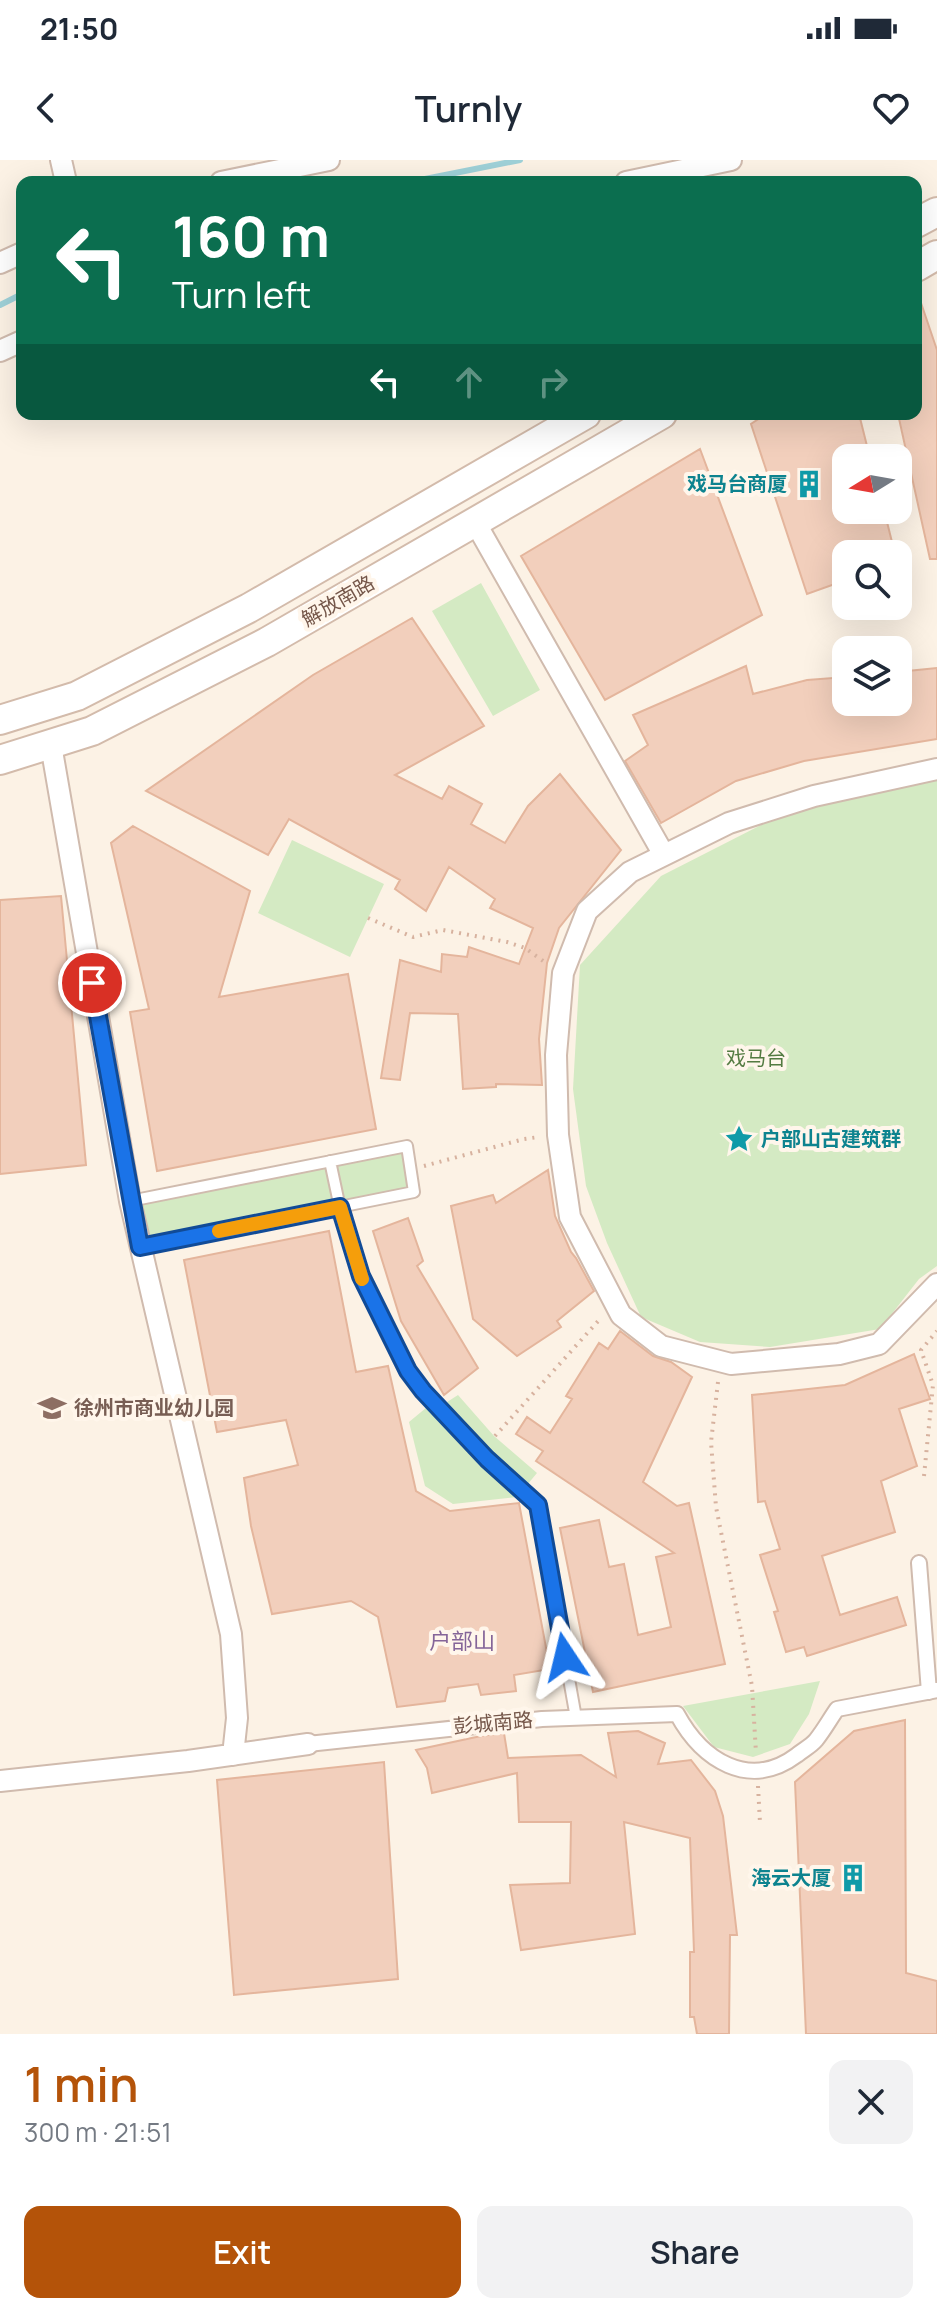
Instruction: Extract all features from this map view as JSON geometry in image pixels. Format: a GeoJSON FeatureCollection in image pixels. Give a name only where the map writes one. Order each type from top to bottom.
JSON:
{"type":"FeatureCollection","features":[{"type":"Feature","properties":{"kind":"main road","name":"解放南路"},"geometry":{"type":"LineString","coordinates":[[0,720],[77,696],[249,608],[576,420]]}},
{"type":"Feature","properties":{"kind":"main road","name":"解放南路"},"geometry":{"type":"LineString","coordinates":[[0,760],[92,731],[267,642],[652,420]]}},
{"type":"Feature","properties":{"kind":"street"},"geometry":{"type":"LineString","coordinates":[[250,176],[329,160]]}},
{"type":"Feature","properties":{"kind":"street"},"geometry":{"type":"LineString","coordinates":[[655,176],[731,160]]}},
{"type":"Feature","properties":{"kind":"street"},"geometry":{"type":"LineString","coordinates":[[475,522],[664,855]]}},
{"type":"Feature","properties":{"kind":"street"},"geometry":{"type":"LineString","coordinates":[[51,745],[130,1201],[231,1634],[237,1718],[233,1755]]}},
{"type":"Feature","properties":{"kind":"street"},"geometry":{"type":"LineString","coordinates":[[937,769],[814,796],[729,823],[630,872],[587,911],[563,973],[556,1055],[558,1135],[570,1217],[621,1315],[661,1346],[731,1364],[839,1354],[879,1344],[937,1284]]}},
{"type":"Feature","properties":{"kind":"street"},"geometry":{"type":"LineString","coordinates":[[757,1771],[785,1764],[815,1741],[837,1709],[933,1691],[919,1563]]}},
{"type":"Feature","properties":{"kind":"street","name":"彭城南路"},"geometry":{"type":"LineString","coordinates":[[0,1781],[435,1729],[677,1714],[687,1732],[706,1753],[739,1770],[757,1771]]}},
{"type":"Feature","properties":{"kind":"lane"},"geometry":{"type":"LineString","coordinates":[[130,1201],[407,1146],[414,1192],[140,1247]]}},
{"type":"Feature","properties":{"kind":"lane"},"geometry":{"type":"LineString","coordinates":[[330,1161],[361,1276],[408,1371],[487,1459],[538,1505],[576,1718]]}},
{"type":"Feature","properties":{"kind":"path"},"geometry":{"type":"LineString","coordinates":[[368,918],[413,937],[443,930],[507,942],[525,948],[563,973]]}},
{"type":"Feature","properties":{"kind":"path"},"geometry":{"type":"LineString","coordinates":[[411,1169],[524,1139]]}},
{"type":"Feature","properties":{"kind":"path"},"geometry":{"type":"LineString","coordinates":[[495,1436],[615,1303]]}},
{"type":"Feature","properties":{"kind":"path"},"geometry":{"type":"LineString","coordinates":[[924,1476],[933,1385],[921,1350],[937,1331]]}},
{"type":"Feature","properties":{"kind":"path"},"geometry":{"type":"LineString","coordinates":[[720,1362],[711,1442],[716,1507],[752,1686],[760,1823]]}},
{"type":"Feature","properties":{"kind":"green space"},"geometry":{"type":"Polygon","coordinates":[[[481,583],[540,690],[493,716],[432,611],[481,583]]]}},
{"type":"Feature","properties":{"kind":"green space","name":"戏马台"},"geometry":{"type":"Polygon","coordinates":[[[937,776],[937,1266],[919,1279],[880,1329],[770,1347],[700,1342],[641,1317],[607,1243],[586,1186],[573,1089],[580,965],[661,876],[769,821],[860,792],[937,776]]]}},
{"type":"Feature","properties":{"kind":"green space"},"geometry":{"type":"Polygon","coordinates":[[[292,840],[384,884],[350,957],[258,913],[292,840]]]}},
{"type":"Feature","properties":{"kind":"green space"},"geometry":{"type":"Polygon","coordinates":[[[407,1146],[414,1192],[147,1245],[139,1199],[407,1146]]]}},
{"type":"Feature","properties":{"kind":"green space"},"geometry":{"type":"Polygon","coordinates":[[[458,1395],[494,1436],[537,1473],[517,1497],[453,1504],[425,1486],[409,1422],[438,1398],[444,1404],[458,1395]]]}},
{"type":"Feature","properties":{"kind":"green space"},"geometry":{"type":"Polygon","coordinates":[[[820,1681],[809,1714],[790,1744],[753,1757],[714,1747],[683,1706],[820,1681]]]}},
{"type":"Feature","properties":{"kind":"building"},"geometry":{"type":"Polygon","coordinates":[[[922,306],[937,350],[937,559],[930,559],[912,477],[912,444],[905,444],[899,420],[922,420],[922,306]]]}},
{"type":"Feature","properties":{"kind":"building","name":"戏马台商厦"},"geometry":{"type":"Polygon","coordinates":[[[757,420],[860,420],[866,444],[832,444],[832,524],[888,524],[892,540],[832,540],[832,585],[807,594],[751,424],[757,420]]]}},
{"type":"Feature","properties":{"kind":"building"},"geometry":{"type":"Polygon","coordinates":[[[700,449],[762,615],[605,700],[521,556],[700,449]]]}},
{"type":"Feature","properties":{"kind":"building"},"geometry":{"type":"Polygon","coordinates":[[[412,618],[484,726],[395,775],[442,799],[449,786],[482,804],[471,824],[505,843],[528,806],[560,774],[621,850],[559,928],[547,963],[539,1039],[542,1085],[496,1084],[496,1087],[463,1089],[458,1014],[410,1013],[400,1080],[381,1078],[400,960],[441,972],[442,954],[467,957],[469,947],[519,964],[533,928],[490,908],[495,899],[449,867],[426,911],[395,889],[400,880],[289,819],[268,855],[146,791],[313,675],[412,618]]]}},
{"type":"Feature","properties":{"kind":"building"},"geometry":{"type":"Polygon","coordinates":[[[746,666],[753,694],[807,680],[832,678],[832,716],[912,716],[912,671],[937,668],[937,739],[804,761],[736,781],[661,823],[625,761],[648,745],[633,715],[746,666]]]}},
{"type":"Feature","properties":{"kind":"building"},"geometry":{"type":"Polygon","coordinates":[[[133,826],[250,891],[219,997],[348,974],[376,1129],[157,1171],[130,1012],[149,1009],[111,843],[133,826]]]}},
{"type":"Feature","properties":{"kind":"building"},"geometry":{"type":"Polygon","coordinates":[[[61,896],[86,1165],[0,1174],[0,900],[61,896]]]}},
{"type":"Feature","properties":{"kind":"building"},"geometry":{"type":"Polygon","coordinates":[[[548,1170],[555,1216],[571,1252],[594,1291],[557,1321],[561,1327],[517,1356],[473,1319],[451,1206],[493,1195],[496,1203],[548,1170]]]}},
{"type":"Feature","properties":{"kind":"building"},"geometry":{"type":"Polygon","coordinates":[[[408,1218],[423,1261],[417,1266],[478,1368],[444,1395],[401,1321],[373,1231],[408,1218]]]}},
{"type":"Feature","properties":{"kind":"building"},"geometry":{"type":"Polygon","coordinates":[[[329,1231],[356,1372],[388,1366],[416,1491],[450,1511],[519,1503],[550,1669],[514,1675],[516,1691],[481,1695],[478,1684],[448,1688],[445,1701],[397,1707],[378,1617],[351,1601],[272,1614],[251,1526],[244,1478],[298,1465],[286,1420],[217,1432],[184,1260],[329,1231]]]}},
{"type":"Feature","properties":{"kind":"building"},"geometry":{"type":"Polygon","coordinates":[[[620,1331],[653,1356],[671,1362],[692,1377],[643,1482],[677,1506],[689,1503],[725,1664],[593,1692],[560,1528],[599,1520],[609,1567],[624,1564],[638,1635],[671,1627],[656,1557],[674,1553],[536,1461],[543,1451],[516,1434],[527,1417],[550,1433],[572,1399],[566,1396],[599,1343],[608,1349],[620,1331]]]}},
{"type":"Feature","properties":{"kind":"building"},"geometry":{"type":"Polygon","coordinates":[[[914,1354],[930,1399],[899,1409],[917,1466],[881,1481],[895,1532],[822,1556],[840,1615],[897,1597],[906,1625],[807,1656],[804,1647],[786,1652],[774,1612],[778,1611],[760,1555],[780,1549],[765,1501],[758,1502],[752,1395],[845,1385],[914,1354]]]}},
{"type":"Feature","properties":{"kind":"building","name":"海云大厦"},"geometry":{"type":"Polygon","coordinates":[[[905,1720],[906,1973],[937,1981],[937,2034],[806,2034],[795,1782],[854,1731],[905,1720]]]}},
{"type":"Feature","properties":{"kind":"building"},"geometry":{"type":"Polygon","coordinates":[[[638,1731],[665,1743],[658,1764],[691,1760],[715,1791],[723,1816],[737,1935],[730,1935],[729,2034],[697,2034],[694,2017],[690,2017],[690,1952],[694,1952],[690,1838],[624,1822],[635,1934],[521,1950],[510,1885],[570,1883],[571,1822],[519,1822],[517,1773],[432,1793],[427,1768],[416,1750],[504,1733],[508,1758],[581,1755],[616,1777],[608,1733],[638,1731]]]}},
{"type":"Feature","properties":{"kind":"building"},"geometry":{"type":"Polygon","coordinates":[[[384,1762],[398,1979],[234,1995],[217,1780],[384,1762]]]}},
{"type":"Feature","properties":{"kind":"waterway"},"geometry":{"type":"LineString","coordinates":[[440,176],[520,160]]}},
{"type":"Feature","properties":{"kind":"waterway"},"geometry":{"type":"LineString","coordinates":[[0,305],[16,297]]}},
{"type":"Feature","properties":{"kind":"slow traffic"},"geometry":{"type":"LineString","coordinates":[[219,1231],[340,1207],[362,1279]]}},
{"type":"Feature","properties":{"kind":"place","name":"戏马台商厦"},"geometry":{"type":"Point","coordinates":[809,484]}},
{"type":"Feature","properties":{"kind":"place","name":"户部山古建筑群"},"geometry":{"type":"Point","coordinates":[739,1139]}},
{"type":"Feature","properties":{"kind":"place","name":"徐州市商业幼儿园"},"geometry":{"type":"Point","coordinates":[52,1408]}},
{"type":"Feature","properties":{"kind":"place","name":"海云大厦"},"geometry":{"type":"Point","coordinates":[853,1878]}},
{"type":"Feature","properties":{"kind":"district","name":"户部山"},"geometry":{"type":"Point","coordinates":[462,1641]}},
{"type":"Feature","properties":{"kind":"route"},"geometry":{"type":"LineString","coordinates":[[92,983],[140,1247],[340,1207],[361,1276],[408,1371],[487,1459],[538,1505],[565,1657]]}}]}
